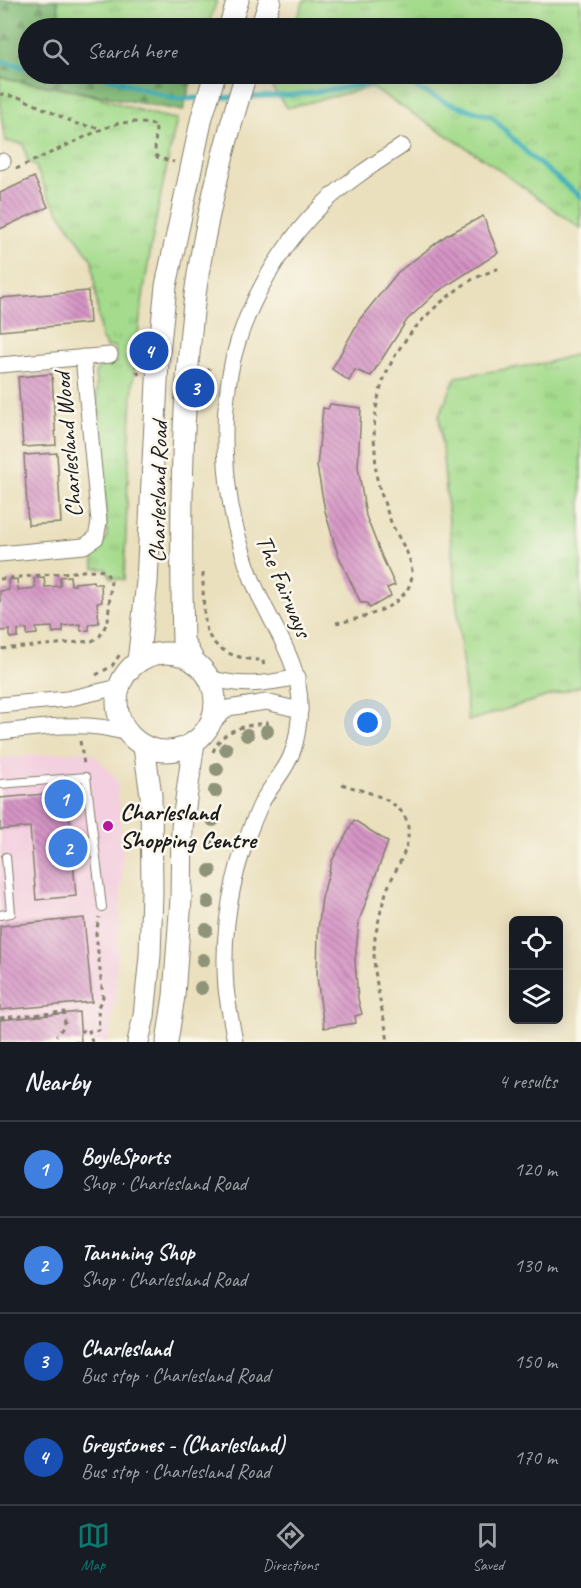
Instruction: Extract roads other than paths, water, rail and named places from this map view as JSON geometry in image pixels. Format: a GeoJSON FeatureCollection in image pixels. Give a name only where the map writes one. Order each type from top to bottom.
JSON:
{"type":"FeatureCollection","features":[{"type":"Feature","properties":{"kind":"main road"},"geometry":{"type":"LineString","coordinates":[[232,18],[238,0]]}},
{"type":"Feature","properties":{"kind":"main road"},"geometry":{"type":"LineString","coordinates":[[264,18],[270,0]]}},
{"type":"Feature","properties":{"kind":"main road","name":"Charlesland Road"},"geometry":{"type":"LineString","coordinates":[[130,656],[147,582],[158,362],[166,286],[202,117],[212,84]]}},
{"type":"Feature","properties":{"kind":"main road","name":"Charlesland Road"},"geometry":{"type":"LineString","coordinates":[[201,670],[183,641],[182,480],[188,373],[196,294],[212,206],[232,117],[243,84]]}},
{"type":"Feature","properties":{"kind":"main road"},"geometry":{"type":"LineString","coordinates":[[172,654],[184,657],[201,670],[215,698],[214,714],[209,726],[194,742],[184,748],[167,751],[144,747],[127,732],[120,720],[117,706],[119,687],[130,656],[172,654]]}},
{"type":"Feature","properties":{"kind":"main road"},"geometry":{"type":"LineString","coordinates":[[167,1042],[174,996],[182,899],[182,828],[194,742]]}},
{"type":"Feature","properties":{"kind":"main road"},"geometry":{"type":"LineString","coordinates":[[138,1042],[144,1016],[150,956],[152,892],[152,795],[144,747]]}},
{"type":"Feature","properties":{"kind":"street","name":"The Fairways"},"geometry":{"type":"LineString","coordinates":[[235,1042],[226,988],[226,923],[232,890],[248,836],[262,802],[292,753],[300,710],[298,677],[285,642],[266,609],[250,573],[240,545],[230,499],[226,457],[226,412],[233,359],[253,302],[284,250],[321,206],[356,176],[402,146]]}},
{"type":"Feature","properties":{"kind":"street","name":"Charlesland Wood"},"geometry":{"type":"LineString","coordinates":[[0,365],[110,355]]}},
{"type":"Feature","properties":{"kind":"street","name":"Charlesland Wood"},"geometry":{"type":"LineString","coordinates":[[0,554],[84,546],[96,538],[99,522],[83,357]]}},
{"type":"Feature","properties":{"kind":"street"},"geometry":{"type":"LineString","coordinates":[[201,670],[225,682],[265,684],[298,677]]}},
{"type":"Feature","properties":{"kind":"street"},"geometry":{"type":"LineString","coordinates":[[0,705],[67,699],[119,687]]}},
{"type":"Feature","properties":{"kind":"street"},"geometry":{"type":"LineString","coordinates":[[209,726],[228,708],[266,702],[300,710]]}},
{"type":"Feature","properties":{"kind":"street"},"geometry":{"type":"LineString","coordinates":[[0,732],[48,726],[69,726],[99,727],[127,732]]}},
{"type":"Feature","properties":{"kind":"lane"},"geometry":{"type":"LineString","coordinates":[[0,784],[86,777],[102,907]]}},
{"type":"Feature","properties":{"kind":"lane"},"geometry":{"type":"LineString","coordinates":[[0,915],[11,913],[6,857]]}},
{"type":"Feature","properties":{"kind":"waterway"},"geometry":{"type":"LineString","coordinates":[[0,61],[18,66]]}},
{"type":"Feature","properties":{"kind":"waterway"},"geometry":{"type":"LineString","coordinates":[[128,84],[174,99],[201,98]]}},
{"type":"Feature","properties":{"kind":"waterway"},"geometry":{"type":"LineString","coordinates":[[244,97],[292,95],[371,84]]}},
{"type":"Feature","properties":{"kind":"waterway"},"geometry":{"type":"LineString","coordinates":[[408,84],[448,103],[492,117],[532,158],[581,197]]}},
{"type":"Feature","properties":{"kind":"waterway"},"geometry":{"type":"LineString","coordinates":[[214,98],[234,97]]}},
{"type":"Feature","properties":{"kind":"place","name":"Greystones - (Charlesland)"},"geometry":{"type":"Point","coordinates":[149,351]}},
{"type":"Feature","properties":{"kind":"place","name":"Charlesland"},"geometry":{"type":"Point","coordinates":[195,388]}},
{"type":"Feature","properties":{"kind":"place","name":"BoyleSports"},"geometry":{"type":"Point","coordinates":[64,799]}},
{"type":"Feature","properties":{"kind":"place","name":"Charlesland Shopping Centre"},"geometry":{"type":"Point","coordinates":[108,826]}},
{"type":"Feature","properties":{"kind":"place","name":"Tannning Shop"},"geometry":{"type":"Point","coordinates":[68,848]}}]}
